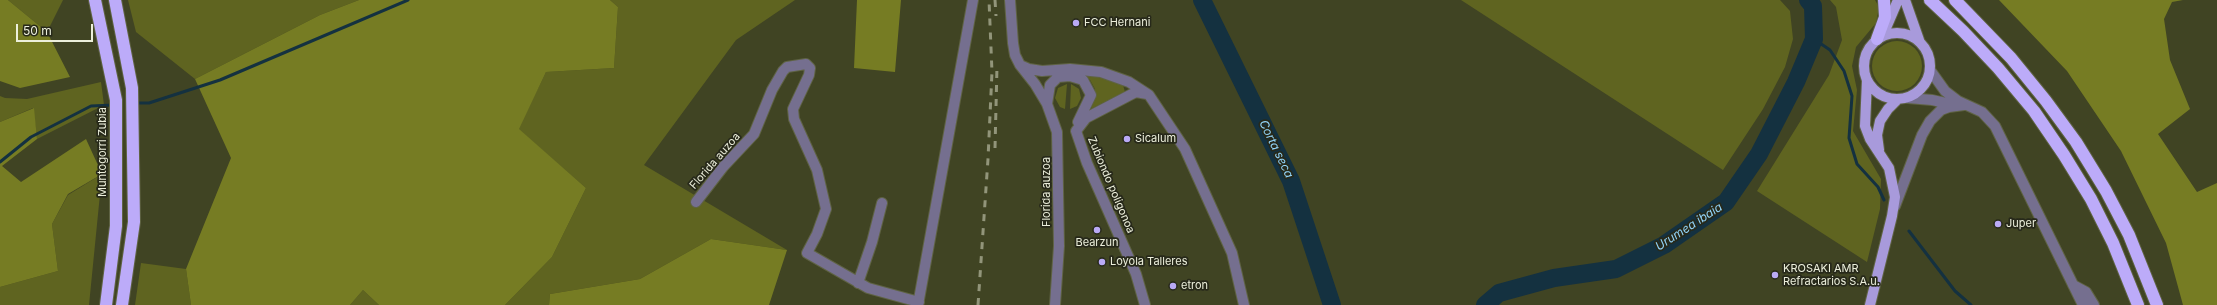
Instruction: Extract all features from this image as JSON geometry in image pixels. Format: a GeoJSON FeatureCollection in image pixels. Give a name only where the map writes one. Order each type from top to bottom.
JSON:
{"type":"FeatureCollection","features":[{"type":"Feature","properties":{"kind":"highway","name":"Muntogorri Zubia"},"geometry":{"type":"LineString","coordinates":[[95,0],[116,100],[116,226],[106,305]]}},
{"type":"Feature","properties":{"kind":"highway"},"geometry":{"type":"LineString","coordinates":[[115,0],[132,88],[134,222],[122,305]]}},
{"type":"Feature","properties":{"kind":"highway"},"geometry":{"type":"LineString","coordinates":[[1879,38],[1885,17],[1884,0]]}},
{"type":"Feature","properties":{"kind":"highway"},"geometry":{"type":"LineString","coordinates":[[1930,0],[1950,18],[1998,68],[2034,111],[2064,155],[2091,199],[2113,243],[2138,305]]}},
{"type":"Feature","properties":{"kind":"highway"},"geometry":{"type":"LineString","coordinates":[[1955,0],[2011,58],[2046,101],[2076,142],[2106,191],[2129,235],[2157,305]]}},
{"type":"Feature","properties":{"kind":"main road"},"geometry":{"type":"LineString","coordinates":[[1870,305],[1894,207],[1892,178],[1879,150],[1870,139],[1865,126],[1867,80],[1864,62],[1870,46],[1879,38],[1891,19],[1898,0]]}},
{"type":"Feature","properties":{"kind":"main road"},"geometry":{"type":"LineString","coordinates":[[1879,150],[1877,136],[1880,121],[1888,109],[1903,98],[1923,87],[1930,70],[1929,57],[1919,40],[1905,0]]}},
{"type":"Feature","properties":{"kind":"main road"},"geometry":{"type":"LineString","coordinates":[[1879,38],[1897,32],[1905,33],[1919,40]]}},
{"type":"Feature","properties":{"kind":"main road"},"geometry":{"type":"LineString","coordinates":[[1867,80],[1879,95],[1903,98]]}},
{"type":"Feature","properties":{"kind":"street","name":"Florida auzoa"},"geometry":{"type":"LineString","coordinates":[[696,202],[723,166],[754,134],[772,90],[783,71],[787,67],[806,64],[810,68],[809,75],[793,109],[794,119],[817,170],[826,209],[817,234],[807,253],[868,288],[919,303],[973,0]]}},
{"type":"Feature","properties":{"kind":"street","name":"Florida auzoa"},"geometry":{"type":"LineString","coordinates":[[1010,0],[1012,43],[1020,65],[1035,84],[1047,104],[1056,124],[1058,142],[1059,246],[1055,305]]}},
{"type":"Feature","properties":{"kind":"street"},"geometry":{"type":"LineString","coordinates":[[1020,65],[1029,69],[1070,69],[1101,72],[1129,82],[1149,95],[1185,149],[1232,254],[1244,305]]}},
{"type":"Feature","properties":{"kind":"street"},"geometry":{"type":"LineString","coordinates":[[1035,84],[1050,70]]}},
{"type":"Feature","properties":{"kind":"street"},"geometry":{"type":"LineString","coordinates":[[1930,70],[1945,91],[1962,105]]}},
{"type":"Feature","properties":{"kind":"street"},"geometry":{"type":"LineString","coordinates":[[1047,104],[1050,85],[1058,77],[1070,76],[1083,80],[1089,89],[1089,102],[1079,120],[1076,131]]}},
{"type":"Feature","properties":{"kind":"street"},"geometry":{"type":"LineString","coordinates":[[1035,84],[1050,85]]}},
{"type":"Feature","properties":{"kind":"street","name":"Zubiondo poligonoa"},"geometry":{"type":"LineString","coordinates":[[1145,305],[1136,274],[1087,163],[1076,131],[1086,118],[1136,92],[1149,95]]}},
{"type":"Feature","properties":{"kind":"street"},"geometry":{"type":"LineString","coordinates":[[1903,98],[1932,100],[1962,105],[1982,112],[1995,126],[2083,305]]}},
{"type":"Feature","properties":{"kind":"street"},"geometry":{"type":"LineString","coordinates":[[1894,207],[1925,128],[1941,110],[1962,105]]}},
{"type":"Feature","properties":{"kind":"street"},"geometry":{"type":"LineString","coordinates":[[858,282],[872,242],[882,203]]}},
{"type":"Feature","properties":{"kind":"street"},"geometry":{"type":"LineString","coordinates":[[2073,285],[2086,292],[2094,305]]}},
{"type":"Feature","properties":{"kind":"green space"},"geometry":{"type":"Polygon","coordinates":[[[0,0],[8,0],[47,32],[70,77],[20,88],[0,81],[0,0]]]}},
{"type":"Feature","properties":{"kind":"green space"},"geometry":{"type":"Polygon","coordinates":[[[8,0],[63,0],[47,32],[8,0]]]}},
{"type":"Feature","properties":{"kind":"green space"},"geometry":{"type":"Polygon","coordinates":[[[128,0],[359,0],[320,15],[195,79],[136,32],[128,0]]]}},
{"type":"Feature","properties":{"kind":"green space"},"geometry":{"type":"Polygon","coordinates":[[[359,0],[610,0],[618,7],[614,68],[546,72],[519,129],[586,188],[552,257],[505,305],[379,305],[363,290],[350,305],[191,305],[186,269],[231,158],[195,79],[320,15],[359,0]]]}},
{"type":"Feature","properties":{"kind":"green space"},"geometry":{"type":"Polygon","coordinates":[[[610,0],[795,0],[736,40],[644,165],[787,250],[711,239],[640,279],[550,294],[549,305],[505,305],[552,257],[586,188],[518,129],[546,72],[614,68],[618,7],[610,0]]]}},
{"type":"Feature","properties":{"kind":"green space"},"geometry":{"type":"Polygon","coordinates":[[[857,0],[901,0],[895,72],[854,68],[857,0]]]}},
{"type":"Feature","properties":{"kind":"green space"},"geometry":{"type":"Polygon","coordinates":[[[1461,0],[1780,0],[1790,11],[1793,39],[1785,67],[1763,109],[1723,170],[1461,0]]]}},
{"type":"Feature","properties":{"kind":"green space"},"geometry":{"type":"Polygon","coordinates":[[[1830,0],[1875,0],[1879,7],[1876,23],[1856,47],[1852,66],[1857,90],[1853,131],[1881,179],[1880,209],[1867,262],[1757,191],[1829,75],[1842,40],[1836,7],[1830,0]]]}},
{"type":"Feature","properties":{"kind":"green space"},"geometry":{"type":"Polygon","coordinates":[[[1999,0],[2183,0],[2172,2],[2164,19],[2170,60],[2190,109],[2158,134],[2197,192],[2217,183],[2217,305],[2183,305],[2166,243],[2121,151],[2067,71],[1999,0]]]}},
{"type":"Feature","properties":{"kind":"green space"},"geometry":{"type":"Polygon","coordinates":[[[1892,41],[1902,41],[1915,48],[1922,61],[1922,71],[1915,84],[1902,91],[1892,91],[1883,87],[1876,80],[1872,71],[1872,61],[1876,52],[1883,45],[1892,41]]]}},
{"type":"Feature","properties":{"kind":"green space"},"geometry":{"type":"Polygon","coordinates":[[[1081,73],[1092,73],[1123,85],[1125,92],[1091,109],[1095,97],[1095,89],[1090,80],[1081,73]]]}},
{"type":"Feature","properties":{"kind":"green space"},"geometry":{"type":"Polygon","coordinates":[[[101,82],[104,105],[37,139],[33,108],[0,122],[0,96],[5,98],[27,99],[101,82]]]}},
{"type":"Feature","properties":{"kind":"green space"},"geometry":{"type":"Polygon","coordinates":[[[1067,84],[1065,109],[1060,107],[1055,98],[1058,88],[1067,84]]]}},
{"type":"Feature","properties":{"kind":"green space"},"geometry":{"type":"Polygon","coordinates":[[[1071,84],[1079,89],[1081,98],[1077,106],[1070,109],[1071,84]]]}},
{"type":"Feature","properties":{"kind":"green space"},"geometry":{"type":"Polygon","coordinates":[[[34,108],[37,139],[2,166],[21,182],[86,139],[102,174],[68,194],[52,224],[58,271],[0,287],[0,122],[34,108]]]}},
{"type":"Feature","properties":{"kind":"green space"},"geometry":{"type":"Polygon","coordinates":[[[102,174],[89,305],[0,305],[0,287],[58,271],[52,224],[68,195],[102,174]]]}},
{"type":"Feature","properties":{"kind":"green space"},"geometry":{"type":"Polygon","coordinates":[[[711,239],[787,250],[769,305],[549,305],[550,294],[640,279],[711,239]]]}},
{"type":"Feature","properties":{"kind":"green space"},"geometry":{"type":"Polygon","coordinates":[[[141,263],[186,269],[191,305],[135,305],[141,263]]]}},
{"type":"Feature","properties":{"kind":"green space"},"geometry":{"type":"Polygon","coordinates":[[[363,290],[379,305],[350,305],[363,290]]]}},
{"type":"Feature","properties":{"kind":"waterway"},"geometry":{"type":"LineString","coordinates":[[136,103],[149,103],[220,80],[408,0]]}},
{"type":"Feature","properties":{"kind":"waterway","name":"Corta seca"},"geometry":{"type":"LineString","coordinates":[[1202,0],[1291,181],[1332,305]]}},
{"type":"Feature","properties":{"kind":"waterway","name":"Urumea ibaia"},"geometry":{"type":"LineString","coordinates":[[1485,305],[1499,293],[1554,278],[1616,269],[1664,245],[1726,202],[1759,154],[1796,82],[1814,39],[1813,6],[1808,0]]}},
{"type":"Feature","properties":{"kind":"waterway"},"geometry":{"type":"LineString","coordinates":[[1814,39],[1830,50],[1844,71],[1852,96],[1849,138],[1857,164],[1878,187],[1884,200]]}},
{"type":"Feature","properties":{"kind":"waterway"},"geometry":{"type":"LineString","coordinates":[[0,162],[31,137],[91,106],[114,105]]}},
{"type":"Feature","properties":{"kind":"waterway"},"geometry":{"type":"LineString","coordinates":[[1909,231],[1955,291],[1971,305]]}},
{"type":"Feature","properties":{"kind":"railway"},"geometry":{"type":"LineString","coordinates":[[978,305],[988,159],[992,72],[989,0]]}},
{"type":"Feature","properties":{"kind":"railway"},"geometry":{"type":"LineString","coordinates":[[995,0],[996,16]]}},
{"type":"Feature","properties":{"kind":"railway"},"geometry":{"type":"LineString","coordinates":[[995,148],[997,66]]}},
{"type":"Feature","properties":{"kind":"place","name":"FCC Hernani"},"geometry":{"type":"Point","coordinates":[1076,23]}},
{"type":"Feature","properties":{"kind":"place","name":"Sicalum"},"geometry":{"type":"Point","coordinates":[1127,139]}},
{"type":"Feature","properties":{"kind":"place","name":"Juper"},"geometry":{"type":"Point","coordinates":[1998,224]}},
{"type":"Feature","properties":{"kind":"place","name":"Bearzun"},"geometry":{"type":"Point","coordinates":[1097,230]}},
{"type":"Feature","properties":{"kind":"place","name":"Loyola Talleres"},"geometry":{"type":"Point","coordinates":[1102,262]}},
{"type":"Feature","properties":{"kind":"place","name":"KROSAKI AMR Refractarios S.A.u."},"geometry":{"type":"Point","coordinates":[1775,275]}},
{"type":"Feature","properties":{"kind":"place","name":"etron"},"geometry":{"type":"Point","coordinates":[1173,286]}}]}
